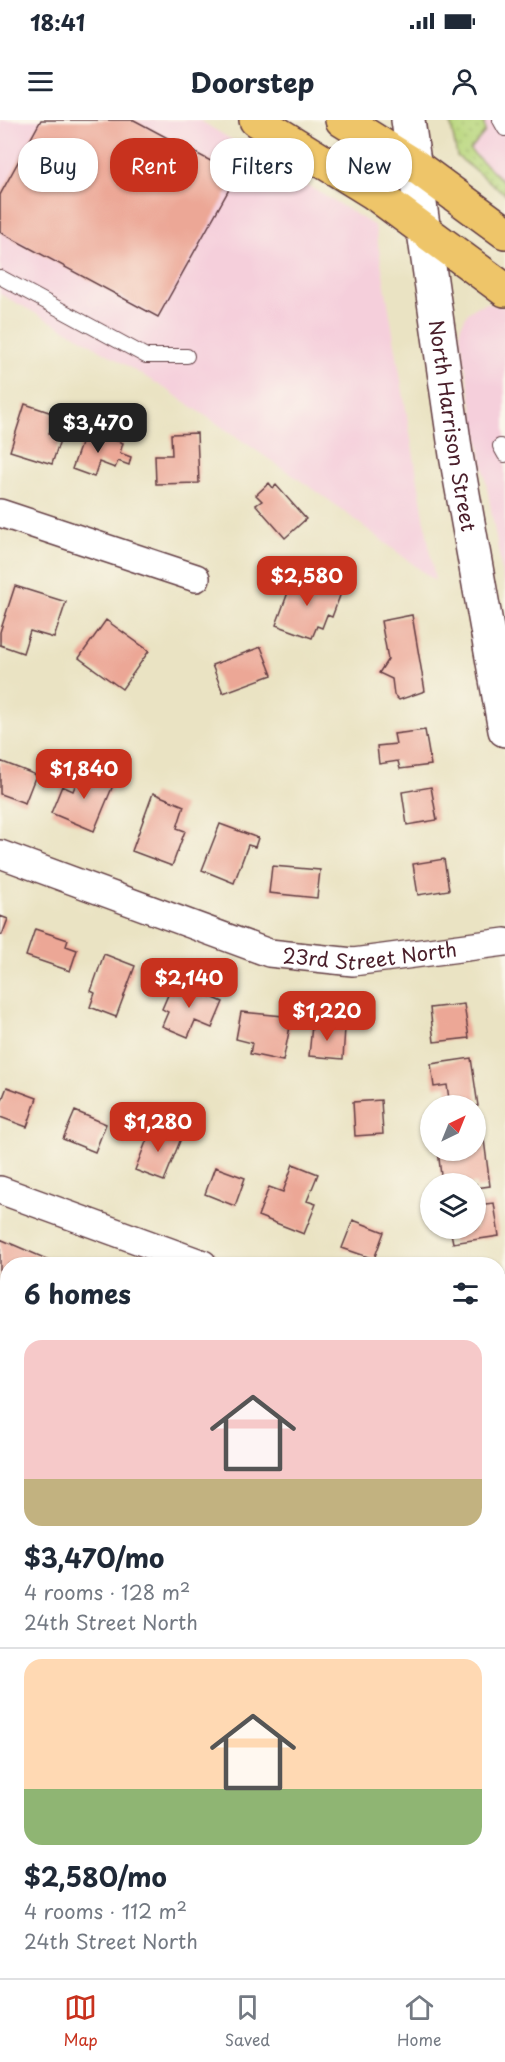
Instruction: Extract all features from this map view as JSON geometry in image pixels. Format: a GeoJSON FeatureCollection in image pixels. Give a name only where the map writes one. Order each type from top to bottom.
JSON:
{"type":"FeatureCollection","features":[{"type":"Feature","properties":{"kind":"main road"},"geometry":{"type":"LineString","coordinates":[[256,120],[374,193],[426,229],[505,290]]}},
{"type":"Feature","properties":{"kind":"main road"},"geometry":{"type":"LineString","coordinates":[[342,120],[414,165],[505,232]]}},
{"type":"Feature","properties":{"kind":"street","name":"North Harrison Street"},"geometry":{"type":"LineString","coordinates":[[408,120],[426,229],[431,293],[456,455],[505,730]]}},
{"type":"Feature","properties":{"kind":"street"},"geometry":{"type":"LineString","coordinates":[[0,513],[196,578]]}},
{"type":"Feature","properties":{"kind":"street","name":"23rd Street North"},"geometry":{"type":"LineString","coordinates":[[0,854],[269,953],[353,962],[505,942]]}},
{"type":"Feature","properties":{"kind":"street"},"geometry":{"type":"LineString","coordinates":[[0,1190],[184,1257]]}},
{"type":"Feature","properties":{"kind":"lane"},"geometry":{"type":"LineString","coordinates":[[500,120],[505,129]]}},
{"type":"Feature","properties":{"kind":"lane"},"geometry":{"type":"LineString","coordinates":[[0,277],[146,356],[187,356]]}},
{"type":"Feature","properties":{"kind":"shaded area"},"geometry":{"type":"Polygon","coordinates":[[[0,120],[199,120],[229,138],[210,138],[210,192],[314,192],[314,189],[375,226],[435,581],[329,500],[169,391],[76,335],[0,294],[0,120]]]}},
{"type":"Feature","properties":{"kind":"shaded area"},"geometry":{"type":"Polygon","coordinates":[[[450,120],[505,120],[505,194],[457,156],[450,120]]]}},
{"type":"Feature","properties":{"kind":"shaded area"},"geometry":{"type":"Polygon","coordinates":[[[488,303],[505,307],[505,588],[460,337],[460,328],[467,314],[477,306],[488,303]]]}},
{"type":"Feature","properties":{"kind":"green space"},"geometry":{"type":"Polygon","coordinates":[[[450,120],[484,120],[485,132],[470,150],[505,183],[505,194],[457,156],[450,120]]]}},
{"type":"Feature","properties":{"kind":"building"},"geometry":{"type":"Polygon","coordinates":[[[41,120],[134,120],[168,138],[110,138],[110,192],[198,192],[198,154],[210,161],[210,192],[228,192],[158,317],[0,232],[0,195],[18,162],[18,192],[98,192],[98,138],[31,138],[41,120]]]}},
{"type":"Feature","properties":{"kind":"building"},"geometry":{"type":"Polygon","coordinates":[[[25,404],[55,414],[49,433],[61,437],[52,464],[10,451],[25,404]]]}},
{"type":"Feature","properties":{"kind":"building"},"geometry":{"type":"Polygon","coordinates":[[[86,430],[123,443],[120,453],[131,457],[129,465],[118,461],[115,468],[99,462],[94,477],[72,469],[86,430]]]}},
{"type":"Feature","properties":{"kind":"building"},"geometry":{"type":"Polygon","coordinates":[[[197,433],[199,483],[156,484],[155,455],[172,455],[171,434],[197,433]]]}},
{"type":"Feature","properties":{"kind":"building"},"geometry":{"type":"Polygon","coordinates":[[[269,483],[273,488],[276,485],[306,519],[285,538],[256,505],[262,501],[256,495],[269,483]]]}},
{"type":"Feature","properties":{"kind":"building"},"geometry":{"type":"Polygon","coordinates":[[[294,576],[341,593],[332,617],[327,615],[322,628],[317,626],[312,638],[276,625],[294,576]]]}},
{"type":"Feature","properties":{"kind":"building"},"geometry":{"type":"Polygon","coordinates":[[[15,586],[66,602],[54,638],[30,631],[23,653],[0,645],[0,632],[15,586]]]}},
{"type":"Feature","properties":{"kind":"building"},"geometry":{"type":"Polygon","coordinates":[[[412,615],[425,691],[399,700],[394,695],[392,679],[379,673],[388,659],[381,621],[412,615]]]}},
{"type":"Feature","properties":{"kind":"building"},"geometry":{"type":"Polygon","coordinates":[[[106,620],[149,651],[122,689],[79,658],[106,620]]]}},
{"type":"Feature","properties":{"kind":"building"},"geometry":{"type":"Polygon","coordinates":[[[261,647],[272,675],[223,693],[212,665],[261,647]]]}},
{"type":"Feature","properties":{"kind":"building"},"geometry":{"type":"Polygon","coordinates":[[[425,730],[431,765],[400,769],[398,761],[379,764],[377,746],[396,744],[394,734],[425,730]]]}},
{"type":"Feature","properties":{"kind":"building"},"geometry":{"type":"Polygon","coordinates":[[[0,761],[36,775],[25,803],[0,794],[0,761]]]}},
{"type":"Feature","properties":{"kind":"building"},"geometry":{"type":"Polygon","coordinates":[[[82,769],[114,783],[94,831],[51,813],[62,786],[73,791],[82,769]]]}},
{"type":"Feature","properties":{"kind":"building"},"geometry":{"type":"Polygon","coordinates":[[[431,787],[437,820],[407,825],[402,792],[431,787]]]}},
{"type":"Feature","properties":{"kind":"building"},"geometry":{"type":"Polygon","coordinates":[[[153,793],[184,806],[177,828],[185,831],[172,866],[132,851],[153,793]]]}},
{"type":"Feature","properties":{"kind":"building"},"geometry":{"type":"Polygon","coordinates":[[[220,824],[258,838],[255,847],[248,845],[234,883],[202,870],[220,824]]]}},
{"type":"Feature","properties":{"kind":"building"},"geometry":{"type":"Polygon","coordinates":[[[444,859],[449,890],[418,895],[413,864],[444,859]]]}},
{"type":"Feature","properties":{"kind":"building"},"geometry":{"type":"Polygon","coordinates":[[[272,866],[320,870],[317,898],[269,893],[272,866]]]}},
{"type":"Feature","properties":{"kind":"building"},"geometry":{"type":"Polygon","coordinates":[[[0,916],[8,919],[2,935],[0,934],[0,916]]]}},
{"type":"Feature","properties":{"kind":"building"},"geometry":{"type":"Polygon","coordinates":[[[35,929],[68,940],[66,946],[77,950],[70,971],[26,956],[35,929]]]}},
{"type":"Feature","properties":{"kind":"building"},"geometry":{"type":"Polygon","coordinates":[[[104,954],[135,966],[116,1017],[90,1007],[95,993],[91,991],[104,954]]]}},
{"type":"Feature","properties":{"kind":"building"},"geometry":{"type":"Polygon","coordinates":[[[174,981],[223,1002],[212,1028],[195,1021],[188,1037],[162,1026],[168,1012],[162,1009],[174,981]]]}},
{"type":"Feature","properties":{"kind":"building"},"geometry":{"type":"Polygon","coordinates":[[[464,1004],[469,1038],[434,1042],[430,1008],[464,1004]]]}},
{"type":"Feature","properties":{"kind":"building"},"geometry":{"type":"Polygon","coordinates":[[[241,1012],[283,1016],[282,1020],[291,1022],[283,1061],[250,1054],[252,1043],[236,1039],[241,1012]]]}},
{"type":"Feature","properties":{"kind":"building"},"geometry":{"type":"Polygon","coordinates":[[[312,1025],[345,1028],[343,1059],[309,1056],[312,1025]]]}},
{"type":"Feature","properties":{"kind":"building"},"geometry":{"type":"Polygon","coordinates":[[[471,1058],[476,1095],[448,1095],[447,1085],[434,1087],[431,1064],[471,1058]]]}},
{"type":"Feature","properties":{"kind":"building"},"geometry":{"type":"Polygon","coordinates":[[[7,1087],[37,1098],[27,1127],[0,1117],[0,1105],[7,1087]]]}},
{"type":"Feature","properties":{"kind":"building"},"geometry":{"type":"Polygon","coordinates":[[[381,1100],[383,1134],[355,1136],[353,1102],[381,1100]]]}},
{"type":"Feature","properties":{"kind":"building"},"geometry":{"type":"Polygon","coordinates":[[[75,1111],[106,1124],[95,1152],[63,1139],[75,1111]]]}},
{"type":"Feature","properties":{"kind":"building"},"geometry":{"type":"Polygon","coordinates":[[[153,1124],[182,1136],[164,1181],[135,1170],[153,1124]]]}},
{"type":"Feature","properties":{"kind":"building"},"geometry":{"type":"Polygon","coordinates":[[[486,1155],[490,1186],[486,1187],[486,1173],[441,1173],[439,1161],[486,1161],[486,1155]]]}},
{"type":"Feature","properties":{"kind":"building"},"geometry":{"type":"Polygon","coordinates":[[[293,1164],[318,1174],[307,1201],[316,1204],[304,1234],[258,1216],[269,1187],[283,1192],[293,1164]]]}},
{"type":"Feature","properties":{"kind":"building"},"geometry":{"type":"Polygon","coordinates":[[[215,1167],[245,1178],[235,1206],[205,1194],[215,1167]]]}},
{"type":"Feature","properties":{"kind":"building"},"geometry":{"type":"Polygon","coordinates":[[[494,1203],[499,1236],[486,1238],[486,1204],[494,1203]]]}},
{"type":"Feature","properties":{"kind":"building"},"geometry":{"type":"Polygon","coordinates":[[[353,1220],[384,1232],[375,1257],[342,1248],[353,1220]]]}},
{"type":"Feature","properties":{"kind":"building"},"geometry":{"type":"Polygon","coordinates":[[[0,1239],[42,1257],[0,1257],[0,1239]]]}},
{"type":"Feature","properties":{"kind":"building"},"geometry":{"type":"Polygon","coordinates":[[[452,1239],[479,1239],[453,1243],[452,1239]]]}}]}
